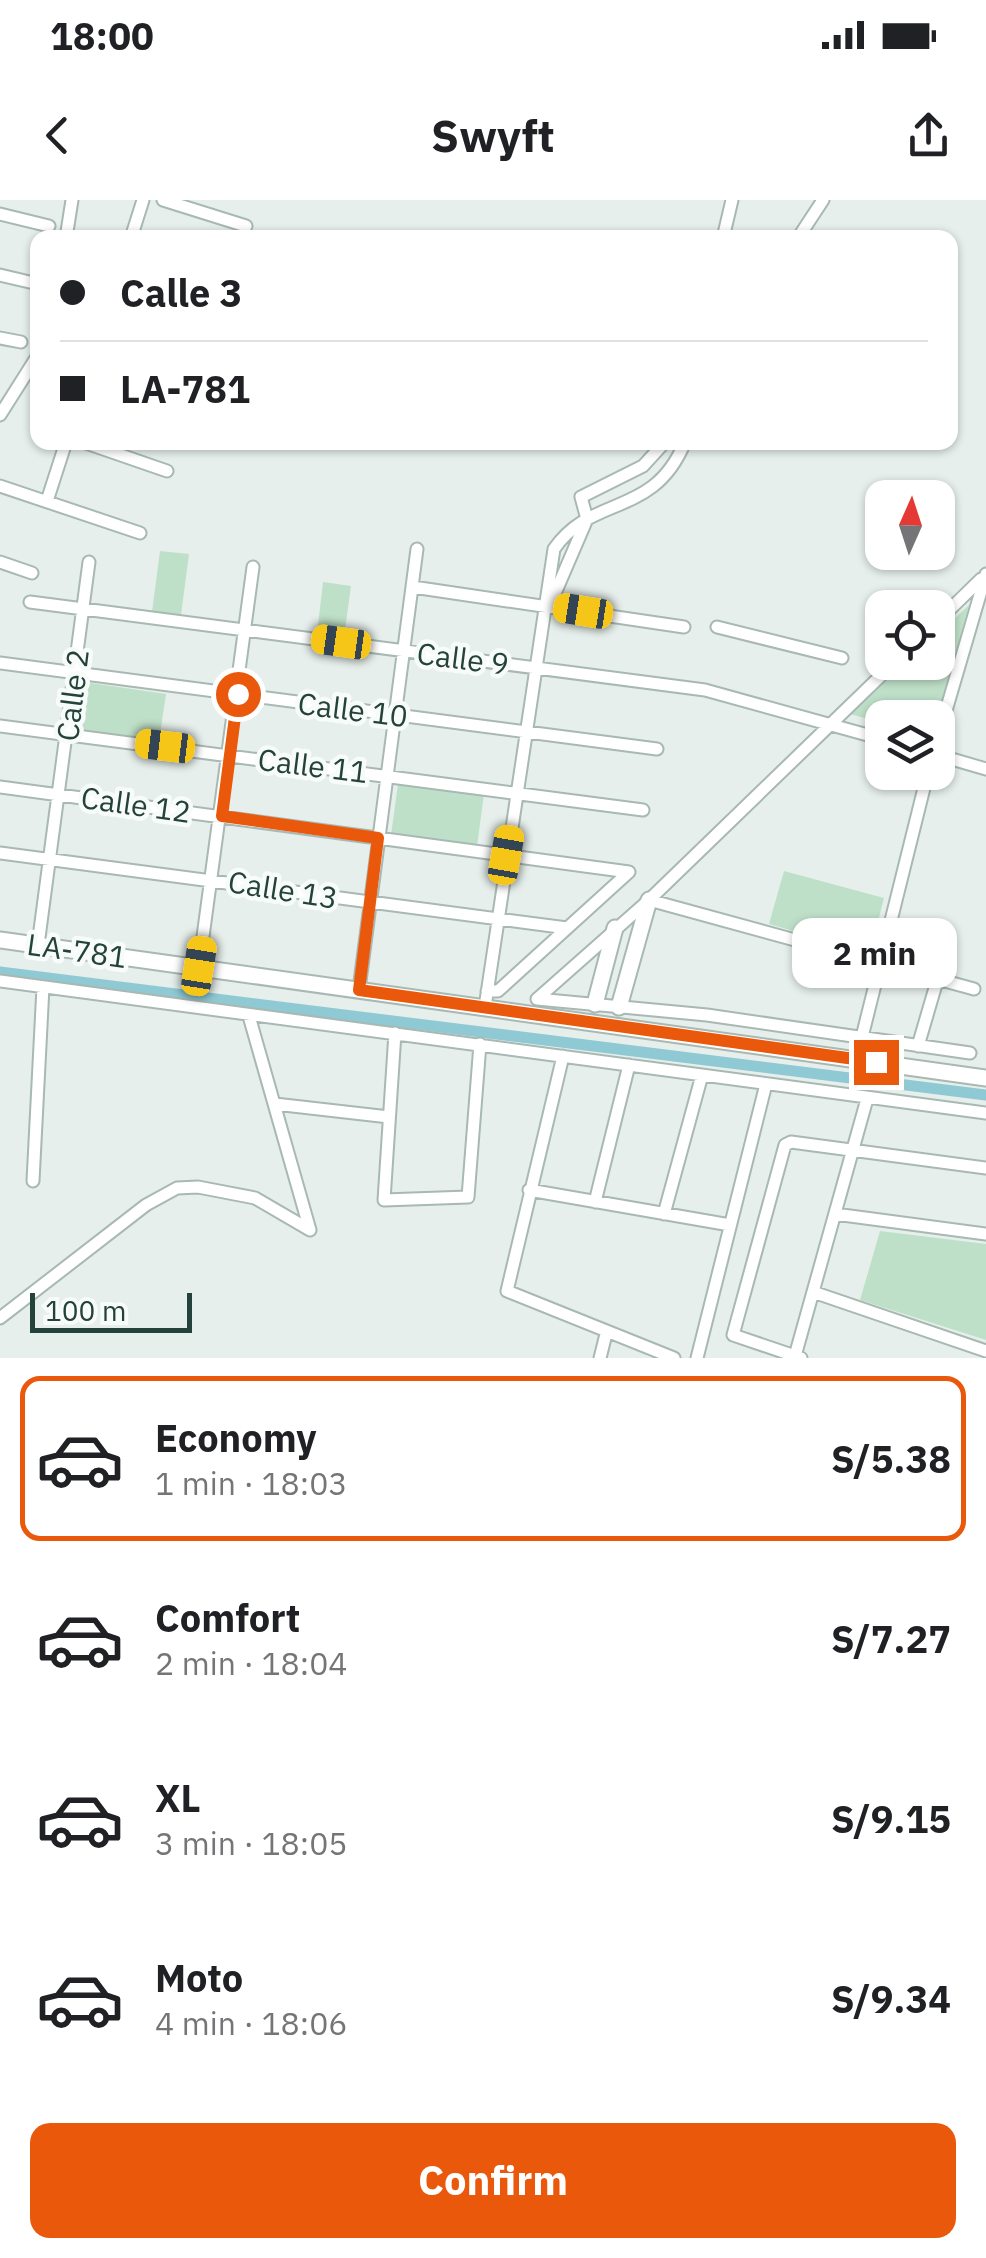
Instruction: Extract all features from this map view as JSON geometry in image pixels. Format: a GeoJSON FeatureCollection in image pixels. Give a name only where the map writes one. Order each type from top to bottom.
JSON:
{"type":"FeatureCollection","features":[{"type":"Feature","properties":{"kind":"street"},"geometry":{"type":"LineString","coordinates":[[67,230],[72,200]]}},
{"type":"Feature","properties":{"kind":"street"},"geometry":{"type":"LineString","coordinates":[[134,230],[143,200]]}},
{"type":"Feature","properties":{"kind":"street"},"geometry":{"type":"LineString","coordinates":[[163,200],[246,226]]}},
{"type":"Feature","properties":{"kind":"street"},"geometry":{"type":"LineString","coordinates":[[725,230],[732,200]]}},
{"type":"Feature","properties":{"kind":"street"},"geometry":{"type":"LineString","coordinates":[[803,230],[823,200]]}},
{"type":"Feature","properties":{"kind":"street"},"geometry":{"type":"LineString","coordinates":[[0,214],[49,226]]}},
{"type":"Feature","properties":{"kind":"street"},"geometry":{"type":"LineString","coordinates":[[0,275],[30,282]]}},
{"type":"Feature","properties":{"kind":"street"},"geometry":{"type":"LineString","coordinates":[[0,338],[20,342]]}},
{"type":"Feature","properties":{"kind":"street"},"geometry":{"type":"LineString","coordinates":[[0,416],[30,368]]}},
{"type":"Feature","properties":{"kind":"street"},"geometry":{"type":"LineString","coordinates":[[47,501],[63,450]]}},
{"type":"Feature","properties":{"kind":"street"},"geometry":{"type":"LineString","coordinates":[[106,450],[167,471]]}},
{"type":"Feature","properties":{"kind":"street"},"geometry":{"type":"LineString","coordinates":[[486,999],[537,668],[549,606],[588,519],[581,497],[643,466],[658,450]]}},
{"type":"Feature","properties":{"kind":"street"},"geometry":{"type":"LineString","coordinates":[[588,519],[642,497],[663,482],[681,450]]}},
{"type":"Feature","properties":{"kind":"street"},"geometry":{"type":"LineString","coordinates":[[0,486],[140,532]]}},
{"type":"Feature","properties":{"kind":"street"},"geometry":{"type":"LineString","coordinates":[[359,990],[417,549]]}},
{"type":"Feature","properties":{"kind":"street"},"geometry":{"type":"LineString","coordinates":[[0,562],[32,573]]}},
{"type":"Feature","properties":{"kind":"street","name":"Calle 2"},"geometry":{"type":"LineString","coordinates":[[38,946],[89,562]]}},
{"type":"Feature","properties":{"kind":"street"},"geometry":{"type":"LineString","coordinates":[[199,966],[253,568]]}},
{"type":"Feature","properties":{"kind":"street"},"geometry":{"type":"LineString","coordinates":[[955,605],[985,576]]}},
{"type":"Feature","properties":{"kind":"street"},"geometry":{"type":"LineString","coordinates":[[949,700],[985,576]]}},
{"type":"Feature","properties":{"kind":"street"},"geometry":{"type":"LineString","coordinates":[[412,587],[684,627]]}},
{"type":"Feature","properties":{"kind":"street","name":"Calle 9"},"geometry":{"type":"LineString","coordinates":[[30,602],[705,690],[865,734]]}},
{"type":"Feature","properties":{"kind":"street"},"geometry":{"type":"LineString","coordinates":[[717,627],[842,658]]}},
{"type":"Feature","properties":{"kind":"street","name":"Calle 10"},"geometry":{"type":"LineString","coordinates":[[0,663],[657,749]]}},
{"type":"Feature","properties":{"kind":"street"},"geometry":{"type":"LineString","coordinates":[[877,680],[650,900],[537,999],[619,1006],[970,1054]]}},
{"type":"Feature","properties":{"kind":"street","name":"Calle 11"},"geometry":{"type":"LineString","coordinates":[[0,726],[643,810]]}},
{"type":"Feature","properties":{"kind":"street"},"geometry":{"type":"LineString","coordinates":[[955,760],[986,769]]}},
{"type":"Feature","properties":{"kind":"street","name":"Calle 12"},"geometry":{"type":"LineString","coordinates":[[0,787],[628,872],[566,928]]}},
{"type":"Feature","properties":{"kind":"street"},"geometry":{"type":"LineString","coordinates":[[862,1037],[923,790]]}},
{"type":"Feature","properties":{"kind":"street","name":"Calle 13"},"geometry":{"type":"LineString","coordinates":[[0,854],[212,878],[566,928]]}},
{"type":"Feature","properties":{"kind":"street"},"geometry":{"type":"LineString","coordinates":[[650,900],[974,989]]}},
{"type":"Feature","properties":{"kind":"street"},"geometry":{"type":"LineString","coordinates":[[619,1006],[650,900]]}},
{"type":"Feature","properties":{"kind":"street"},"geometry":{"type":"LineString","coordinates":[[486,999],[566,928]]}},
{"type":"Feature","properties":{"kind":"street"},"geometry":{"type":"LineString","coordinates":[[595,1004],[615,928]]}},
{"type":"Feature","properties":{"kind":"street","name":"LA-781"},"geometry":{"type":"LineString","coordinates":[[0,940],[359,990],[486,999],[986,1078]]}},
{"type":"Feature","properties":{"kind":"street"},"geometry":{"type":"LineString","coordinates":[[918,1046],[937,980]]}},
{"type":"Feature","properties":{"kind":"street"},"geometry":{"type":"LineString","coordinates":[[0,981],[986,1113]]}},
{"type":"Feature","properties":{"kind":"street"},"geometry":{"type":"LineString","coordinates":[[33,1181],[43,987]]}},
{"type":"Feature","properties":{"kind":"street"},"geometry":{"type":"LineString","coordinates":[[0,1318],[146,1205],[177,1188],[198,1186],[255,1198],[310,1230],[248,1016]]}},
{"type":"Feature","properties":{"kind":"street"},"geometry":{"type":"LineString","coordinates":[[395,1033],[384,1200],[468,1197],[480,1044]]}},
{"type":"Feature","properties":{"kind":"street"},"geometry":{"type":"LineString","coordinates":[[564,1056],[507,1292],[674,1358]]}},
{"type":"Feature","properties":{"kind":"street"},"geometry":{"type":"LineString","coordinates":[[596,1202],[629,1065]]}},
{"type":"Feature","properties":{"kind":"street"},"geometry":{"type":"LineString","coordinates":[[664,1214],[702,1075]]}},
{"type":"Feature","properties":{"kind":"street"},"geometry":{"type":"LineString","coordinates":[[697,1358],[766,1084]]}},
{"type":"Feature","properties":{"kind":"street"},"geometry":{"type":"LineString","coordinates":[[867,1099],[853,1151],[813,1292],[798,1357],[733,1335],[785,1145],[791,1142],[853,1151],[986,1168]]}},
{"type":"Feature","properties":{"kind":"street"},"geometry":{"type":"LineString","coordinates":[[274,1104],[389,1117]]}},
{"type":"Feature","properties":{"kind":"street"},"geometry":{"type":"LineString","coordinates":[[530,1190],[730,1225]]}},
{"type":"Feature","properties":{"kind":"street"},"geometry":{"type":"LineString","coordinates":[[835,1214],[986,1234]]}},
{"type":"Feature","properties":{"kind":"street"},"geometry":{"type":"LineString","coordinates":[[813,1292],[986,1351]]}},
{"type":"Feature","properties":{"kind":"street"},"geometry":{"type":"LineString","coordinates":[[600,1358],[606,1334]]}},
{"type":"Feature","properties":{"kind":"green space"},"geometry":{"type":"Polygon","coordinates":[[[160,551],[189,554],[181,615],[152,612],[160,551]]]}},
{"type":"Feature","properties":{"kind":"green space"},"geometry":{"type":"Polygon","coordinates":[[[323,582],[351,586],[344,637],[317,634],[323,582]]]}},
{"type":"Feature","properties":{"kind":"green space"},"geometry":{"type":"Polygon","coordinates":[[[969,605],[955,654],[955,618],[969,605]]]}},
{"type":"Feature","properties":{"kind":"green space"},"geometry":{"type":"Polygon","coordinates":[[[887,680],[948,680],[942,700],[865,700],[887,680]]]}},
{"type":"Feature","properties":{"kind":"green space"},"geometry":{"type":"Polygon","coordinates":[[[84,682],[166,694],[159,741],[77,730],[84,682]]]}},
{"type":"Feature","properties":{"kind":"green space"},"geometry":{"type":"Polygon","coordinates":[[[865,700],[865,718],[850,714],[865,700]]]}},
{"type":"Feature","properties":{"kind":"green space"},"geometry":{"type":"Polygon","coordinates":[[[398,784],[484,794],[477,846],[391,835],[398,784]]]}},
{"type":"Feature","properties":{"kind":"green space"},"geometry":{"type":"Polygon","coordinates":[[[784,871],[884,898],[870,953],[769,924],[784,871]]]}},
{"type":"Feature","properties":{"kind":"green space"},"geometry":{"type":"Polygon","coordinates":[[[880,1231],[986,1244],[986,1340],[860,1300],[880,1231]]]}},
{"type":"Feature","properties":{"kind":"waterway"},"geometry":{"type":"LineString","coordinates":[[0,972],[986,1095]]}},
{"type":"Feature","properties":{"kind":"route"},"geometry":{"type":"LineString","coordinates":[[238,694],[222,816],[378,838],[359,990],[876,1062]]}}]}
